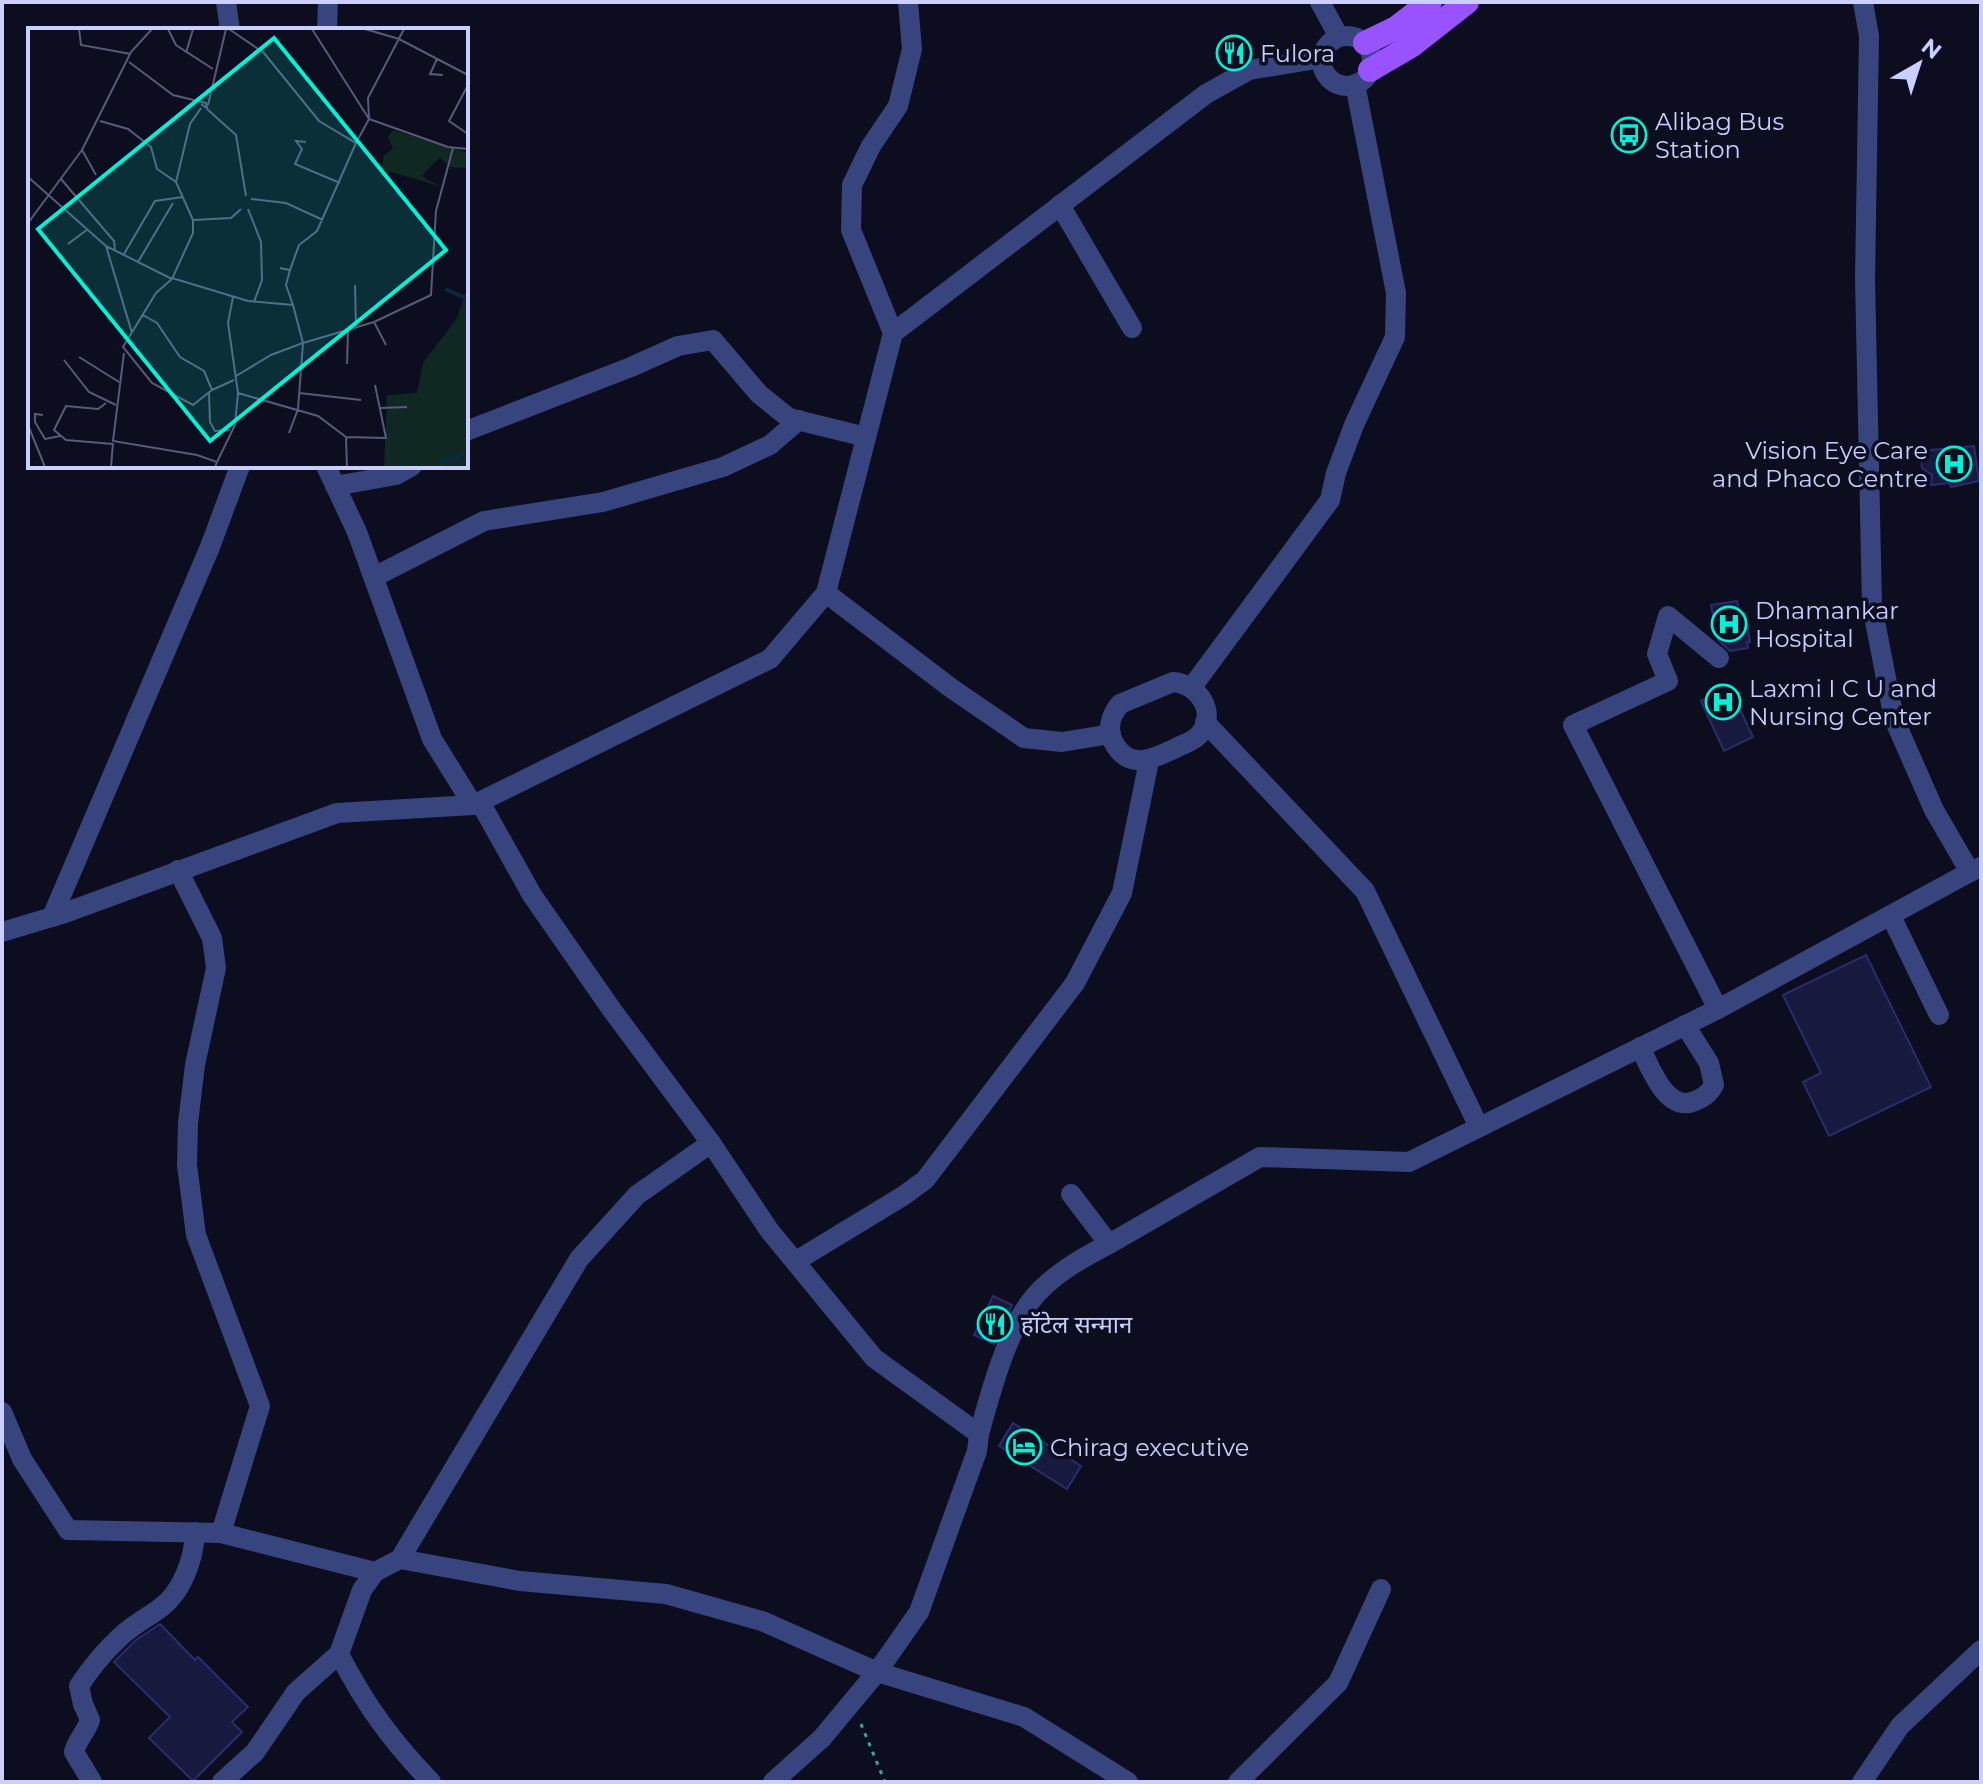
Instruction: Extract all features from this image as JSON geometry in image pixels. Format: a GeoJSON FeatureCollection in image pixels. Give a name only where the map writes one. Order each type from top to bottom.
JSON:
{"type":"FeatureCollection","features":[{"type":"Feature","properties":{"kind":"main road"},"geometry":{"type":"LineString","coordinates":[[1365,43],[1396,28],[1430,2]]}},
{"type":"Feature","properties":{"kind":"main road"},"geometry":{"type":"LineString","coordinates":[[1363,77],[1411,46],[1467,2]]}},
{"type":"Feature","properties":{"kind":"street"},"geometry":{"type":"LineString","coordinates":[[226,2],[230,28]]}},
{"type":"Feature","properties":{"kind":"street"},"geometry":{"type":"LineString","coordinates":[[327,28],[328,2]]}},
{"type":"Feature","properties":{"kind":"street"},"geometry":{"type":"LineString","coordinates":[[2,932],[52,917],[337,813],[476,803],[770,659],[826,593],[893,333],[851,230],[852,185],[871,146],[898,106],[912,49],[908,2]]}},
{"type":"Feature","properties":{"kind":"street"},"geometry":{"type":"LineString","coordinates":[[1320,2],[1339,37]]}},
{"type":"Feature","properties":{"kind":"street"},"geometry":{"type":"LineString","coordinates":[[773,1782],[822,1738],[877,1672],[919,1612],[977,1451],[990,1392],[1004,1355],[1029,1304],[1074,1262],[1260,1157],[1409,1162],[1718,1009],[1976,870],[1934,810],[1894,719],[1872,606],[1865,279],[1869,36],[1863,2]]}},
{"type":"Feature","properties":{"kind":"street"},"geometry":{"type":"LineString","coordinates":[[1192,687],[1330,500],[1336,473],[1354,425],[1395,337],[1396,293],[1363,77],[1372,56],[1365,43],[1353,36],[1339,37],[1327,45],[1322,58],[1328,78],[1341,85],[1363,77]]}},
{"type":"Feature","properties":{"kind":"street"},"geometry":{"type":"LineString","coordinates":[[893,333],[1206,94],[1249,70],[1322,58]]}},
{"type":"Feature","properties":{"kind":"street"},"geometry":{"type":"LineString","coordinates":[[1060,205],[1132,328]]}},
{"type":"Feature","properties":{"kind":"street"},"geometry":{"type":"LineString","coordinates":[[468,430],[678,346],[713,340],[759,394],[789,418],[866,437]]}},
{"type":"Feature","properties":{"kind":"street"},"geometry":{"type":"LineString","coordinates":[[374,577],[484,521],[603,502],[723,467],[770,445],[799,420]]}},
{"type":"Feature","properties":{"kind":"street"},"geometry":{"type":"LineString","coordinates":[[52,917],[210,547],[239,468]]}},
{"type":"Feature","properties":{"kind":"street"},"geometry":{"type":"LineString","coordinates":[[327,468],[357,532],[432,739],[476,803],[532,895],[612,1010],[711,1143],[769,1230],[874,1358],[979,1434]]}},
{"type":"Feature","properties":{"kind":"street"},"geometry":{"type":"LineString","coordinates":[[335,486],[396,475],[408,468]]}},
{"type":"Feature","properties":{"kind":"street"},"geometry":{"type":"LineString","coordinates":[[826,593],[951,688],[1024,738],[1062,742],[1111,734]]}},
{"type":"Feature","properties":{"kind":"street"},"geometry":{"type":"LineString","coordinates":[[1718,1009],[1573,725],[1668,681],[1657,654],[1668,616],[1719,658]]}},
{"type":"Feature","properties":{"kind":"street"},"geometry":{"type":"LineString","coordinates":[[1179,682],[1192,687],[1204,702],[1205,722],[1195,739],[1149,761],[1136,761],[1124,756],[1115,746],[1111,721],[1120,704],[1166,683],[1179,682]]}},
{"type":"Feature","properties":{"kind":"street"},"geometry":{"type":"LineString","coordinates":[[1205,722],[1365,891],[1479,1127]]}},
{"type":"Feature","properties":{"kind":"street"},"geometry":{"type":"LineString","coordinates":[[796,1261],[925,1180],[1075,983],[1122,893],[1149,761]]}},
{"type":"Feature","properties":{"kind":"street"},"geometry":{"type":"LineString","coordinates":[[178,870],[212,938],[216,968],[195,1065],[188,1123],[187,1165],[196,1235],[260,1406],[221,1533]]}},
{"type":"Feature","properties":{"kind":"street"},"geometry":{"type":"LineString","coordinates":[[1891,916],[1939,1015]]}},
{"type":"Feature","properties":{"kind":"street"},"geometry":{"type":"LineString","coordinates":[[1640,1047],[1662,1089],[1676,1102],[1690,1104],[1709,1094],[1714,1085],[1709,1063],[1685,1025]]}},
{"type":"Feature","properties":{"kind":"street"},"geometry":{"type":"LineString","coordinates":[[222,1782],[255,1752],[296,1692],[339,1654],[362,1590],[375,1572],[400,1559],[579,1259],[637,1195],[711,1143]]}},
{"type":"Feature","properties":{"kind":"street"},"geometry":{"type":"LineString","coordinates":[[1071,1194],[1109,1244]]}},
{"type":"Feature","properties":{"kind":"street"},"geometry":{"type":"LineString","coordinates":[[2,1412],[22,1459],[68,1530],[221,1533],[375,1572]]}},
{"type":"Feature","properties":{"kind":"street"},"geometry":{"type":"LineString","coordinates":[[92,1782],[74,1752],[90,1720],[79,1686],[118,1639],[142,1618],[163,1606],[182,1583],[195,1546],[195,1532]]}},
{"type":"Feature","properties":{"kind":"street"},"geometry":{"type":"LineString","coordinates":[[400,1559],[520,1581],[666,1594],[762,1621],[877,1672],[1024,1717],[1128,1782]]}},
{"type":"Feature","properties":{"kind":"street"},"geometry":{"type":"LineString","coordinates":[[1238,1782],[1338,1683],[1381,1589]]}},
{"type":"Feature","properties":{"kind":"street"},"geometry":{"type":"LineString","coordinates":[[1862,1782],[1900,1726],[1981,1650]]}},
{"type":"Feature","properties":{"kind":"street"},"geometry":{"type":"LineString","coordinates":[[339,1654],[360,1695],[393,1743],[431,1782]]}},
{"type":"Feature","properties":{"kind":"path"},"geometry":{"type":"LineString","coordinates":[[852,1702],[885,1782]]}},
{"type":"Feature","properties":{"kind":"building"},"geometry":{"type":"Polygon","coordinates":[[[1974,446],[1979,481],[1951,487],[1949,483],[1931,485],[1932,475],[1922,468],[1920,451],[1974,446]]]}},
{"type":"Feature","properties":{"kind":"building"},"geometry":{"type":"Polygon","coordinates":[[[1737,601],[1740,615],[1745,613],[1750,642],[1747,642],[1748,648],[1730,651],[1718,640],[1711,605],[1737,601]]]}},
{"type":"Feature","properties":{"kind":"building"},"geometry":{"type":"Polygon","coordinates":[[[1730,688],[1753,737],[1724,751],[1701,701],[1730,688]]]}},
{"type":"Feature","properties":{"kind":"building"},"geometry":{"type":"Polygon","coordinates":[[[1866,955],[1931,1087],[1829,1136],[1803,1082],[1821,1073],[1783,995],[1866,955]]]}},
{"type":"Feature","properties":{"kind":"building"},"geometry":{"type":"Polygon","coordinates":[[[993,1296],[1012,1305],[994,1344],[974,1335],[993,1296]]]}},
{"type":"Feature","properties":{"kind":"building"},"geometry":{"type":"Polygon","coordinates":[[[1013,1423],[1081,1466],[1067,1489],[999,1446],[1013,1423]]]}},
{"type":"Feature","properties":{"kind":"building"},"geometry":{"type":"Polygon","coordinates":[[[160,1624],[248,1707],[232,1722],[242,1732],[193,1781],[149,1738],[170,1717],[114,1662],[136,1640],[160,1624]]]}},
{"type":"Feature","properties":{"kind":"place","name":"Fulora"},"geometry":{"type":"Point","coordinates":[1234,53]}},
{"type":"Feature","properties":{"kind":"place","name":"Alibag Bus Station"},"geometry":{"type":"Point","coordinates":[1629,135]}},
{"type":"Feature","properties":{"kind":"place","name":"Vision Eye Care and Phaco Centre"},"geometry":{"type":"Point","coordinates":[1954,464]}},
{"type":"Feature","properties":{"kind":"place","name":"Dhamankar Hospital"},"geometry":{"type":"Point","coordinates":[1729,624]}},
{"type":"Feature","properties":{"kind":"place","name":"Laxmi I C U and Nursing Center"},"geometry":{"type":"Point","coordinates":[1723,702]}},
{"type":"Feature","properties":{"kind":"place","name":"हॉटेल सन्मान"},"geometry":{"type":"Point","coordinates":[995,1324]}},
{"type":"Feature","properties":{"kind":"place","name":"Chirag executive"},"geometry":{"type":"Point","coordinates":[1024,1447]}}]}
